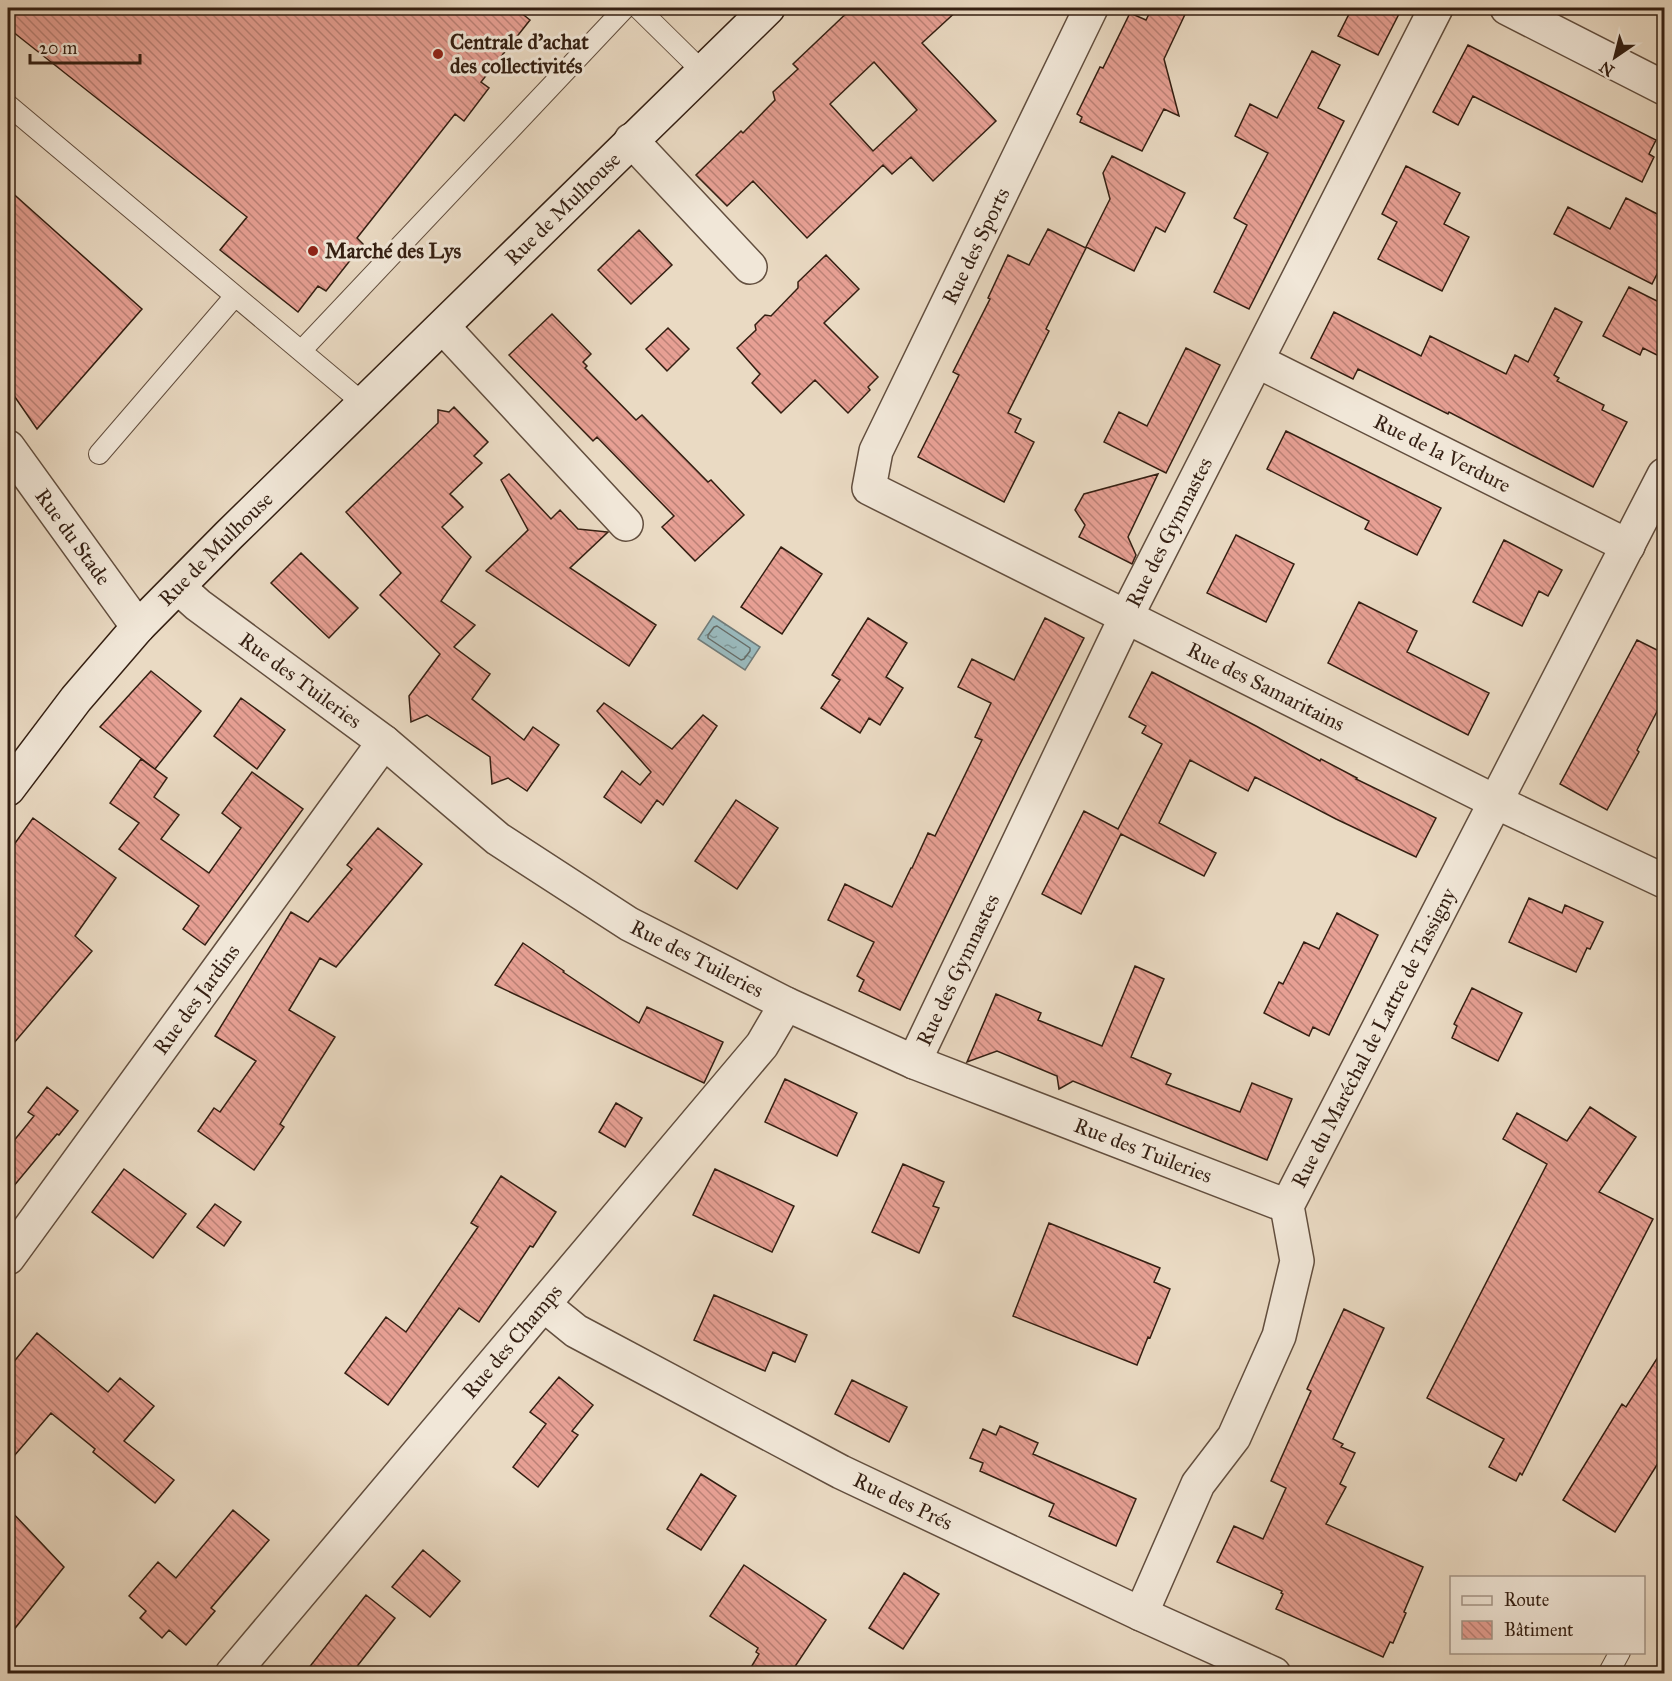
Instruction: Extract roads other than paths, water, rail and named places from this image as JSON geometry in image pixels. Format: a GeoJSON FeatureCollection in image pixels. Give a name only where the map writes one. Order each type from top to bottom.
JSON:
{"type":"FeatureCollection","features":[{"type":"Feature","properties":{"kind":"street","name":"Rue de Mulhouse"},"geometry":{"type":"LineString","coordinates":[[8,789],[76,699],[138,627],[229,535],[768,8]]}},
{"type":"Feature","properties":{"kind":"street","name":"Rue des Sports"},"geometry":{"type":"LineString","coordinates":[[869,488],[876,451],[1091,8]]}},
{"type":"Feature","properties":{"kind":"street","name":"Rue des Gymnastes"},"geometry":{"type":"LineString","coordinates":[[914,1062],[1126,617],[1436,8]]}},
{"type":"Feature","properties":{"kind":"street"},"geometry":{"type":"LineString","coordinates":[[1507,8],[1665,88]]}},
{"type":"Feature","properties":{"kind":"street","name":"Rue de Mulhouse"},"geometry":{"type":"LineString","coordinates":[[632,140],[750,267]]}},
{"type":"Feature","properties":{"kind":"street"},"geometry":{"type":"LineString","coordinates":[[443,327],[626,524]]}},
{"type":"Feature","properties":{"kind":"street","name":"Rue de la Verdure"},"geometry":{"type":"LineString","coordinates":[[1257,361],[1628,546]]}},
{"type":"Feature","properties":{"kind":"street","name":"Rue du Stade"},"geometry":{"type":"LineString","coordinates":[[8,447],[138,627]]}},
{"type":"Feature","properties":{"kind":"street","name":"Rue du Maréchal de Lattre de Tassigny"},"geometry":{"type":"LineString","coordinates":[[1141,1614],[1198,1484],[1234,1437],[1278,1336],[1298,1261],[1287,1206],[1665,475]]}},
{"type":"Feature","properties":{"kind":"street","name":"Rue des Samaritains"},"geometry":{"type":"LineString","coordinates":[[869,488],[1496,802],[1665,881]]}},
{"type":"Feature","properties":{"kind":"street","name":"Rue des Tuileries"},"geometry":{"type":"LineString","coordinates":[[178,587],[198,605],[384,742],[498,839],[620,918],[786,1004],[914,1062],[1287,1206]]}},
{"type":"Feature","properties":{"kind":"street","name":"Rue des Jardins"},"geometry":{"type":"LineString","coordinates":[[8,1258],[384,742]]}},
{"type":"Feature","properties":{"kind":"street","name":"Rue des Champs"},"geometry":{"type":"LineString","coordinates":[[232,1674],[762,1045],[786,1004]]}},
{"type":"Feature","properties":{"kind":"street","name":"Rue des Prés"},"geometry":{"type":"LineString","coordinates":[[544,1305],[576,1331],[841,1472],[1141,1614],[1274,1674]]}},
{"type":"Feature","properties":{"kind":"lane"},"geometry":{"type":"LineString","coordinates":[[301,351],[625,8]]}},
{"type":"Feature","properties":{"kind":"lane"},"geometry":{"type":"LineString","coordinates":[[638,8],[702,71]]}},
{"type":"Feature","properties":{"kind":"lane"},"geometry":{"type":"LineString","coordinates":[[8,105],[364,404]]}},
{"type":"Feature","properties":{"kind":"lane"},"geometry":{"type":"LineString","coordinates":[[99,454],[235,296]]}},
{"type":"Feature","properties":{"kind":"lane"},"geometry":{"type":"LineString","coordinates":[[1608,1674],[1619,1654]]}},
{"type":"Feature","properties":{"kind":"water"},"geometry":{"type":"Polygon","coordinates":[[[713,616],[760,647],[745,670],[698,639],[713,616]]]}},
{"type":"Feature","properties":{"kind":"place","name":"Centrale d'achat des collectivités"},"geometry":{"type":"Point","coordinates":[438,54]}},
{"type":"Feature","properties":{"kind":"place","name":"Marché des Lys"},"geometry":{"type":"Point","coordinates":[313,251]}}]}
